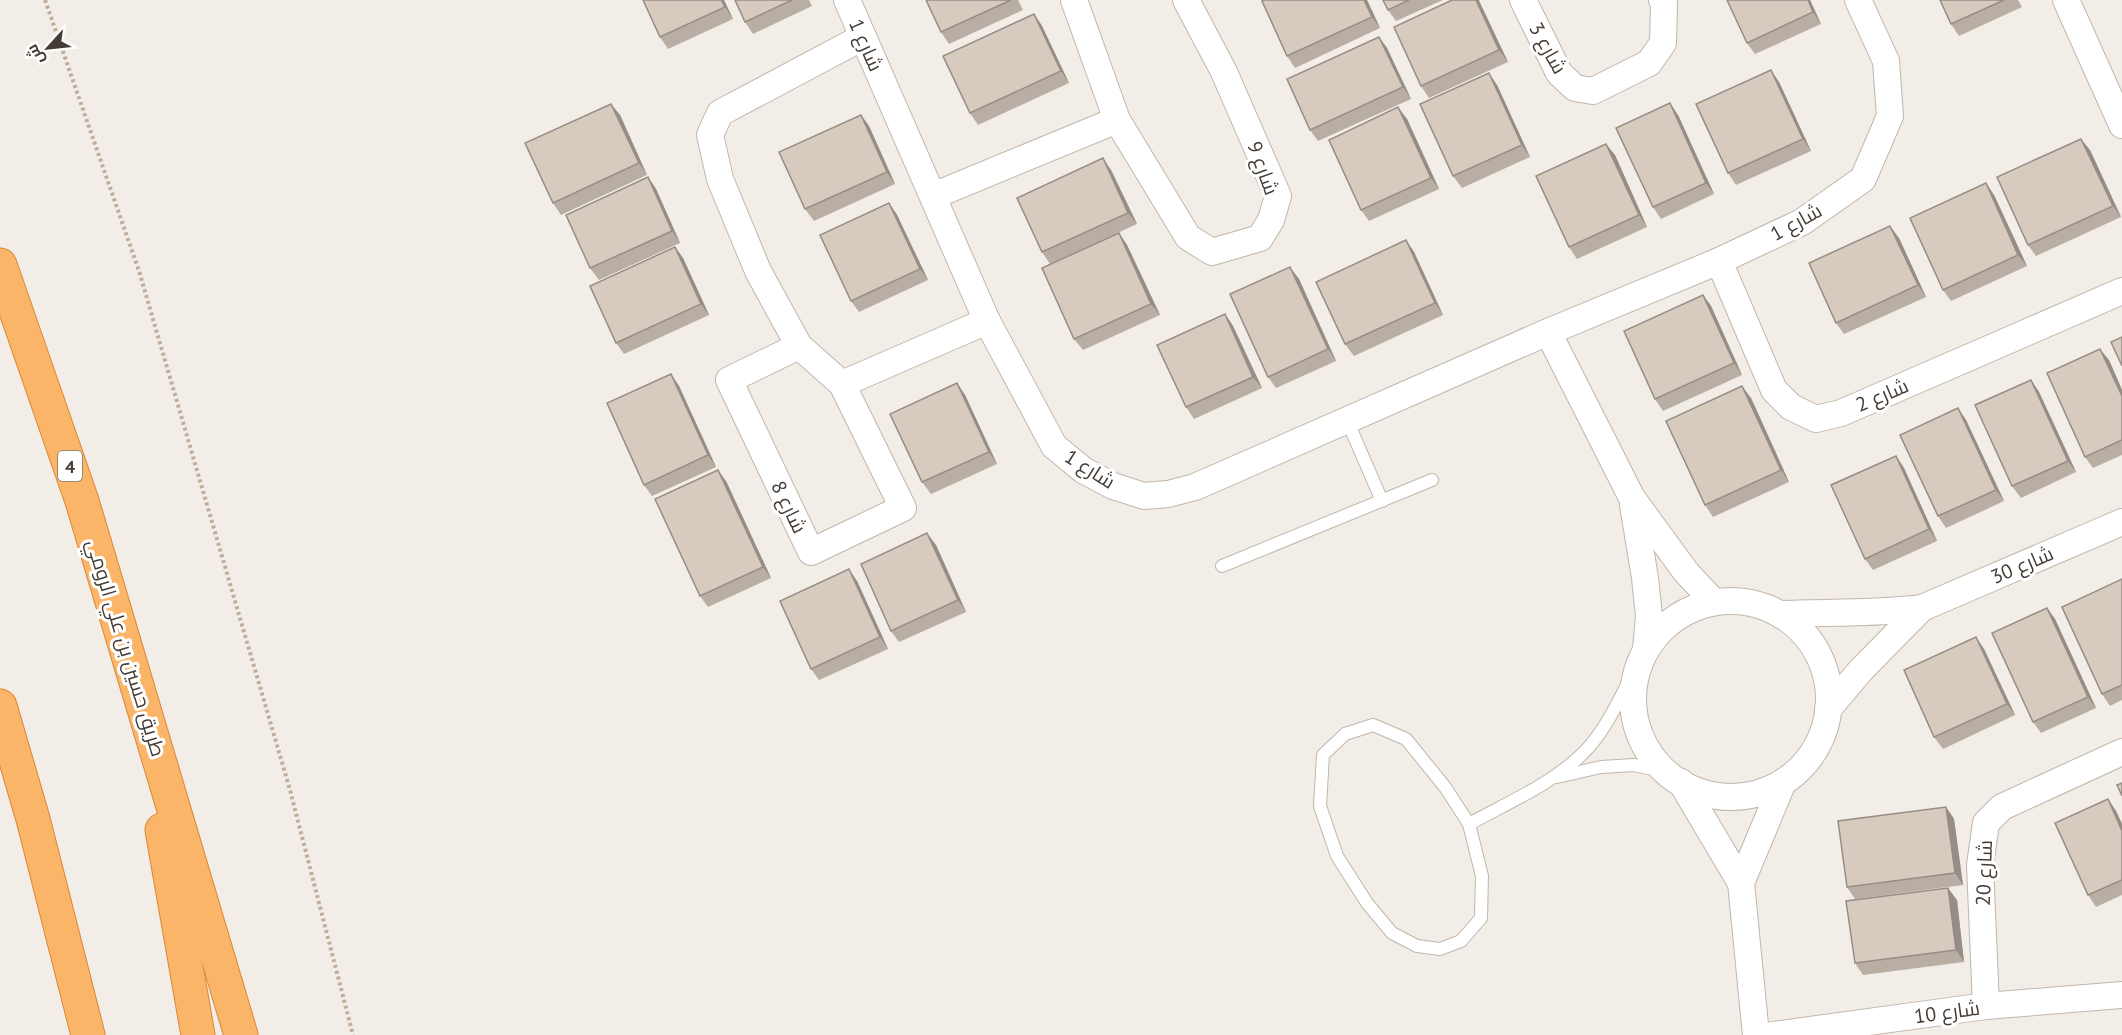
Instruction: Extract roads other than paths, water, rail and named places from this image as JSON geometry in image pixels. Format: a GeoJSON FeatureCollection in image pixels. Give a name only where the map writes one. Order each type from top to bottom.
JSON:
{"type":"FeatureCollection","features":[{"type":"Feature","properties":{"kind":"highway","name":"طريق حسين بن علي الرومي"},"geometry":{"type":"LineString","coordinates":[[0,265],[82,501],[241,1035]]}},
{"type":"Feature","properties":{"kind":"highway"},"geometry":{"type":"LineString","coordinates":[[133,669],[198,1035]]}},
{"type":"Feature","properties":{"kind":"highway"},"geometry":{"type":"LineString","coordinates":[[0,706],[33,819],[88,1035]]}},
{"type":"Feature","properties":{"kind":"street","name":"شارع 1"},"geometry":{"type":"LineString","coordinates":[[847,0],[987,321],[1054,446],[1083,470],[1113,486],[1144,496],[1168,494],[1195,487],[1548,332],[1719,261],[1802,222],[1863,179],[1890,116],[1886,61],[1858,0]]}},
{"type":"Feature","properties":{"kind":"street","name":"شارع 9"},"geometry":{"type":"LineString","coordinates":[[1074,0],[1116,120],[1188,237],[1212,252],[1260,238],[1271,220],[1278,196],[1224,72],[1186,0]]}},
{"type":"Feature","properties":{"kind":"street","name":"شارع 3"},"geometry":{"type":"LineString","coordinates":[[1523,0],[1559,73],[1575,88],[1593,91],[1649,63],[1663,43],[1664,4],[1662,0]]}},
{"type":"Feature","properties":{"kind":"street"},"geometry":{"type":"LineString","coordinates":[[2066,0],[2122,125]]}},
{"type":"Feature","properties":{"kind":"street","name":"شارع 8"},"geometry":{"type":"LineString","coordinates":[[799,346],[729,380],[811,552],[903,508],[842,384],[799,346],[758,271],[720,179],[710,135],[720,113],[863,37]]}},
{"type":"Feature","properties":{"kind":"street"},"geometry":{"type":"LineString","coordinates":[[933,196],[1116,120]]}},
{"type":"Feature","properties":{"kind":"street","name":"شارع 2"},"geometry":{"type":"LineString","coordinates":[[1719,261],[1774,390],[1791,407],[1816,419],[1841,413],[2122,291]]}},
{"type":"Feature","properties":{"kind":"street"},"geometry":{"type":"LineString","coordinates":[[842,384],[987,321]]}},
{"type":"Feature","properties":{"kind":"street"},"geometry":{"type":"LineString","coordinates":[[1548,332],[1632,498],[1686,572],[1714,602]]}},
{"type":"Feature","properties":{"kind":"street"},"geometry":{"type":"LineString","coordinates":[[1632,498],[1646,578],[1649,616],[1632,702],[1641,740],[1672,777],[1741,883],[1756,1035]]}},
{"type":"Feature","properties":{"kind":"street","name":"شارع 30"},"geometry":{"type":"LineString","coordinates":[[1779,614],[1887,613],[1922,608],[2122,522]]}},
{"type":"Feature","properties":{"kind":"street"},"geometry":{"type":"LineString","coordinates":[[1642,657],[1658,631],[1689,608],[1727,599],[1765,605],[1798,626],[1821,657],[1830,695],[1828,709],[1824,733],[1804,766],[1773,789],[1735,798],[1697,792],[1672,777]]}},
{"type":"Feature","properties":{"kind":"street","name":"شارع 30"},"geometry":{"type":"LineString","coordinates":[[1828,709],[1861,670],[1922,608]]}},
{"type":"Feature","properties":{"kind":"street","name":"شارع 20"},"geometry":{"type":"LineString","coordinates":[[1986,1006],[1980,865],[1986,823],[2002,807],[2122,752]]}},
{"type":"Feature","properties":{"kind":"street"},"geometry":{"type":"LineString","coordinates":[[1741,883],[1783,782]]}},
{"type":"Feature","properties":{"kind":"street","name":"شارع 10"},"geometry":{"type":"LineString","coordinates":[[1773,1035],[1986,1006],[2122,996]]}},
{"type":"Feature","properties":{"kind":"lane"},"geometry":{"type":"LineString","coordinates":[[1347,420],[1382,501]]}},
{"type":"Feature","properties":{"kind":"lane"},"geometry":{"type":"LineString","coordinates":[[1222,566],[1432,480]]}},
{"type":"Feature","properties":{"kind":"lane"},"geometry":{"type":"LineString","coordinates":[[1469,824],[1556,777],[1589,746],[1613,711],[1642,657]]}},
{"type":"Feature","properties":{"kind":"lane"},"geometry":{"type":"LineString","coordinates":[[1373,725],[1406,739],[1445,787],[1469,824],[1482,876],[1481,918],[1461,941],[1440,949],[1417,946],[1392,933],[1366,903],[1337,856],[1320,806],[1323,754],[1345,734],[1373,725]]}},
{"type":"Feature","properties":{"kind":"lane"},"geometry":{"type":"LineString","coordinates":[[1556,777],[1600,767],[1634,765],[1672,777]]}}]}
